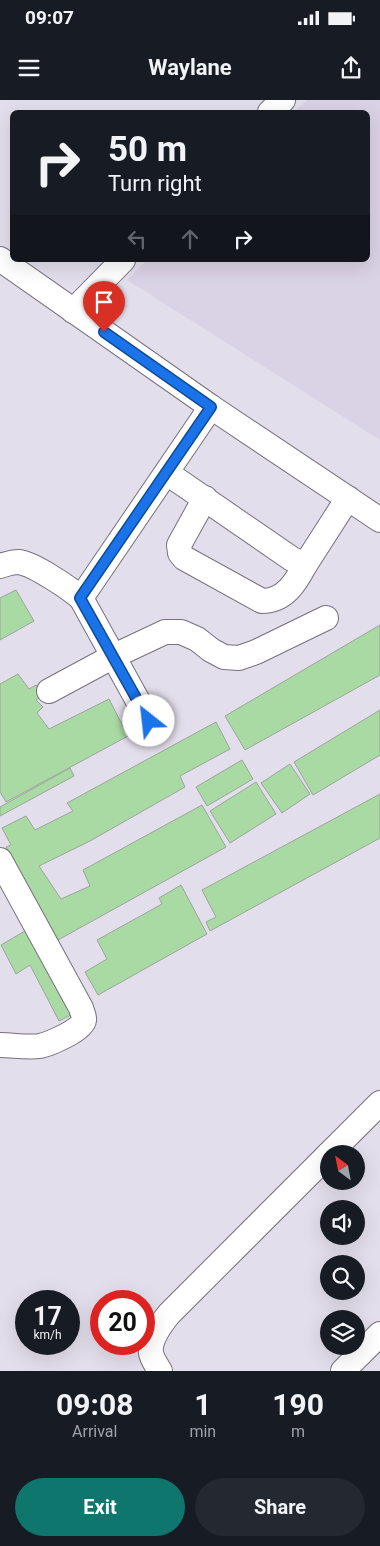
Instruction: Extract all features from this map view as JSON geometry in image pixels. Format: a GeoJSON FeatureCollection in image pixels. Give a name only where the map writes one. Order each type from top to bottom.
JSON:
{"type":"FeatureCollection","features":[{"type":"Feature","properties":{"kind":"street"},"geometry":{"type":"LineString","coordinates":[[272,110],[282,100]]}},
{"type":"Feature","properties":{"kind":"street"},"geometry":{"type":"LineString","coordinates":[[0,259],[211,407],[380,520]]}},
{"type":"Feature","properties":{"kind":"street"},"geometry":{"type":"LineString","coordinates":[[73,311],[122,262]]}},
{"type":"Feature","properties":{"kind":"street"},"geometry":{"type":"LineString","coordinates":[[80,598],[211,407]]}},
{"type":"Feature","properties":{"kind":"street"},"geometry":{"type":"LineString","coordinates":[[167,473],[292,559],[306,564]]}},
{"type":"Feature","properties":{"kind":"street"},"geometry":{"type":"LineString","coordinates":[[205,498],[179,545],[180,553],[184,558],[262,601],[270,601],[279,598],[296,581],[348,498]]}},
{"type":"Feature","properties":{"kind":"street"},"geometry":{"type":"LineString","coordinates":[[0,566],[21,562],[74,592],[80,598],[149,721]]}},
{"type":"Feature","properties":{"kind":"street"},"geometry":{"type":"LineString","coordinates":[[49,691],[114,656],[165,632],[181,632],[197,639],[224,657],[239,658],[256,652],[326,618]]}},
{"type":"Feature","properties":{"kind":"street"},"geometry":{"type":"LineString","coordinates":[[0,860],[81,1008],[85,1019],[76,1029],[51,1043],[30,1046],[0,1045]]}},
{"type":"Feature","properties":{"kind":"street"},"geometry":{"type":"LineString","coordinates":[[338,1145],[380,1103]]}},
{"type":"Feature","properties":{"kind":"street"},"geometry":{"type":"LineString","coordinates":[[160,1371],[151,1355],[151,1345],[160,1326],[169,1314],[320,1163]]}},
{"type":"Feature","properties":{"kind":"street"},"geometry":{"type":"LineString","coordinates":[[343,1371],[380,1334]]}},
{"type":"Feature","properties":{"kind":"shaded area"},"geometry":{"type":"Polygon","coordinates":[[[307,100],[380,100],[380,440],[127,280],[145,262],[370,262],[370,110],[296,110],[307,100]]]}},
{"type":"Feature","properties":{"kind":"building"},"geometry":{"type":"Polygon","coordinates":[[[16,590],[34,621],[0,640],[0,598],[16,590]]]}},
{"type":"Feature","properties":{"kind":"building"},"geometry":{"type":"Polygon","coordinates":[[[380,625],[380,675],[245,750],[225,716],[380,625]]]}},
{"type":"Feature","properties":{"kind":"building"},"geometry":{"type":"Polygon","coordinates":[[[18,674],[29,689],[36,685],[43,695],[36,700],[43,707],[37,713],[49,729],[109,699],[128,736],[6,802],[0,792],[0,684],[18,674]]]}},
{"type":"Feature","properties":{"kind":"building"},"geometry":{"type":"Polygon","coordinates":[[[380,710],[380,755],[313,795],[294,762],[380,710]]]}},
{"type":"Feature","properties":{"kind":"building"},"geometry":{"type":"Polygon","coordinates":[[[216,722],[230,749],[180,776],[185,787],[90,841],[39,866],[61,899],[90,886],[83,870],[202,805],[226,847],[58,940],[6,847],[11,845],[2,828],[26,816],[35,830],[73,811],[67,803],[216,722]]]}},
{"type":"Feature","properties":{"kind":"building"},"geometry":{"type":"Polygon","coordinates":[[[242,760],[253,779],[207,806],[196,787],[242,760]]]}},
{"type":"Feature","properties":{"kind":"building"},"geometry":{"type":"Polygon","coordinates":[[[290,764],[310,794],[282,813],[261,783],[290,764]]]}},
{"type":"Feature","properties":{"kind":"building"},"geometry":{"type":"Polygon","coordinates":[[[70,768],[74,776],[0,816],[0,807],[70,768]]]}},
{"type":"Feature","properties":{"kind":"building"},"geometry":{"type":"Polygon","coordinates":[[[256,782],[276,814],[230,843],[210,811],[256,782]]]}},
{"type":"Feature","properties":{"kind":"building"},"geometry":{"type":"Polygon","coordinates":[[[380,794],[380,838],[210,931],[206,922],[216,917],[202,890],[380,794]]]}},
{"type":"Feature","properties":{"kind":"building"},"geometry":{"type":"Polygon","coordinates":[[[181,885],[207,934],[98,995],[85,972],[107,959],[97,940],[162,904],[159,898],[181,885]]]}},
{"type":"Feature","properties":{"kind":"building"},"geometry":{"type":"Polygon","coordinates":[[[30,928],[73,1014],[59,1021],[30,965],[16,974],[1,945],[30,928]]]}},
{"type":"Feature","properties":{"kind":"route"},"geometry":{"type":"LineString","coordinates":[[104,332],[211,407],[80,598],[149,721]]}}]}
